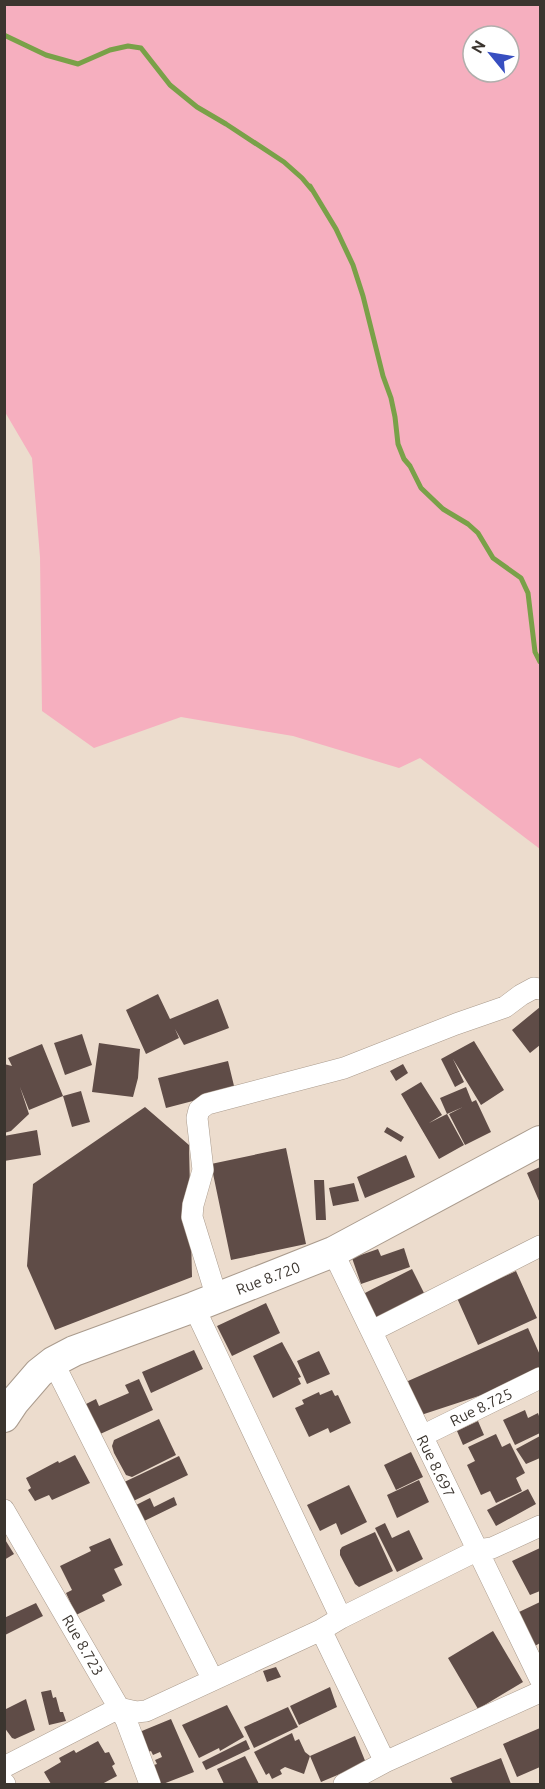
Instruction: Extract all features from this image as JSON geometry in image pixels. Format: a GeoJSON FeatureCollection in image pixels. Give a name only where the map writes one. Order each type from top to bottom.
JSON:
{"type":"FeatureCollection","features":[{"type":"Feature","properties":{"kind":"main road","name":"Rue 8.720"},"geometry":{"type":"LineString","coordinates":[[4,1417],[27,1385],[53,1362],[74,1351],[333,1252],[540,1141]]}},
{"type":"Feature","properties":{"kind":"street"},"geometry":{"type":"LineString","coordinates":[[341,1618],[206,1302],[192,1217],[203,1170],[197,1118],[199,1110],[207,1104],[344,1068],[505,1007],[534,988],[540,989]]}},
{"type":"Feature","properties":{"kind":"street"},"geometry":{"type":"LineString","coordinates":[[372,1331],[540,1246]]}},
{"type":"Feature","properties":{"kind":"street","name":"Rue 8.697"},"geometry":{"type":"LineString","coordinates":[[333,1252],[478,1550],[538,1666]]}},
{"type":"Feature","properties":{"kind":"street"},"geometry":{"type":"LineString","coordinates":[[53,1362],[213,1680]]}},
{"type":"Feature","properties":{"kind":"street","name":"Rue 8.725"},"geometry":{"type":"LineString","coordinates":[[422,1436],[540,1378]]}},
{"type":"Feature","properties":{"kind":"street","name":"Rue 8.723"},"geometry":{"type":"LineString","coordinates":[[4,1510],[126,1720],[150,1785]]}},
{"type":"Feature","properties":{"kind":"street"},"geometry":{"type":"LineString","coordinates":[[4,1767],[119,1708],[136,1712],[146,1711],[321,1630],[478,1550],[492,1548],[540,1526]]}},
{"type":"Feature","properties":{"kind":"street"},"geometry":{"type":"LineString","coordinates":[[321,1630],[385,1762]]}},
{"type":"Feature","properties":{"kind":"street"},"geometry":{"type":"LineString","coordinates":[[344,1785],[385,1762],[540,1692]]}},
{"type":"Feature","properties":{"kind":"shaded area"},"geometry":{"type":"Polygon","coordinates":[[[5,4],[540,5],[540,849],[420,758],[399,768],[293,736],[181,717],[94,748],[42,711],[40,557],[32,458],[5,412],[5,4]]]}},
{"type":"Feature","properties":{"kind":"building"},"geometry":{"type":"Polygon","coordinates":[[[158,994],[170,1019],[218,999],[229,1028],[184,1045],[175,1029],[179,1038],[146,1054],[126,1010],[158,994]]]}},
{"type":"Feature","properties":{"kind":"building"},"geometry":{"type":"Polygon","coordinates":[[[540,1007],[540,1045],[530,1053],[512,1030],[540,1007]]]}},
{"type":"Feature","properties":{"kind":"building"},"geometry":{"type":"Polygon","coordinates":[[[82,1034],[92,1065],[65,1075],[54,1043],[82,1034]]]}},
{"type":"Feature","properties":{"kind":"building"},"geometry":{"type":"Polygon","coordinates":[[[474,1041],[504,1090],[481,1105],[453,1059],[464,1082],[455,1087],[441,1059],[474,1041]]]}},
{"type":"Feature","properties":{"kind":"building"},"geometry":{"type":"Polygon","coordinates":[[[99,1043],[140,1049],[138,1078],[133,1097],[92,1092],[99,1043]]]}},
{"type":"Feature","properties":{"kind":"building"},"geometry":{"type":"Polygon","coordinates":[[[42,1044],[63,1096],[29,1110],[20,1087],[29,1114],[11,1131],[4,1133],[4,1064],[12,1066],[8,1058],[42,1044]]]}},
{"type":"Feature","properties":{"kind":"building"},"geometry":{"type":"Polygon","coordinates":[[[228,1061],[235,1090],[166,1108],[158,1078],[228,1061]]]}},
{"type":"Feature","properties":{"kind":"building"},"geometry":{"type":"Polygon","coordinates":[[[403,1064],[408,1073],[396,1081],[390,1071],[403,1064]]]}},
{"type":"Feature","properties":{"kind":"building"},"geometry":{"type":"Polygon","coordinates":[[[421,1082],[442,1115],[429,1123],[447,1114],[464,1145],[439,1159],[401,1094],[421,1082]]]}},
{"type":"Feature","properties":{"kind":"building"},"geometry":{"type":"Polygon","coordinates":[[[466,1087],[472,1102],[476,1100],[491,1132],[465,1145],[449,1114],[463,1107],[447,1114],[440,1098],[466,1087]]]}},
{"type":"Feature","properties":{"kind":"building"},"geometry":{"type":"Polygon","coordinates":[[[81,1091],[90,1122],[72,1127],[63,1096],[81,1091]]]}},
{"type":"Feature","properties":{"kind":"building"},"geometry":{"type":"Polygon","coordinates":[[[145,1107],[189,1145],[192,1277],[55,1330],[27,1266],[33,1184],[145,1107]]]}},
{"type":"Feature","properties":{"kind":"building"},"geometry":{"type":"Polygon","coordinates":[[[387,1127],[404,1137],[401,1142],[384,1132],[387,1127]]]}},
{"type":"Feature","properties":{"kind":"building"},"geometry":{"type":"Polygon","coordinates":[[[37,1130],[41,1155],[4,1161],[4,1136],[37,1130]]]}},
{"type":"Feature","properties":{"kind":"building"},"geometry":{"type":"Polygon","coordinates":[[[286,1148],[306,1244],[231,1260],[211,1164],[286,1148]]]}},
{"type":"Feature","properties":{"kind":"building"},"geometry":{"type":"Polygon","coordinates":[[[406,1155],[415,1177],[365,1198],[357,1177],[406,1155]]]}},
{"type":"Feature","properties":{"kind":"building"},"geometry":{"type":"Polygon","coordinates":[[[540,1167],[540,1203],[527,1173],[540,1167]]]}},
{"type":"Feature","properties":{"kind":"building"},"geometry":{"type":"Polygon","coordinates":[[[314,1180],[324,1180],[326,1220],[316,1220],[314,1180]]]}},
{"type":"Feature","properties":{"kind":"building"},"geometry":{"type":"Polygon","coordinates":[[[354,1183],[359,1201],[333,1206],[329,1188],[354,1183]]]}},
{"type":"Feature","properties":{"kind":"building"},"geometry":{"type":"Polygon","coordinates":[[[404,1248],[410,1267],[361,1284],[352,1258],[378,1249],[381,1256],[404,1248]]]}},
{"type":"Feature","properties":{"kind":"building"},"geometry":{"type":"Polygon","coordinates":[[[412,1269],[425,1295],[376,1320],[363,1294],[412,1269]]]}},
{"type":"Feature","properties":{"kind":"building"},"geometry":{"type":"Polygon","coordinates":[[[516,1271],[537,1318],[478,1345],[457,1298],[516,1271]]]}},
{"type":"Feature","properties":{"kind":"building"},"geometry":{"type":"Polygon","coordinates":[[[266,1303],[280,1333],[232,1356],[217,1326],[266,1303]]]}},
{"type":"Feature","properties":{"kind":"building"},"geometry":{"type":"Polygon","coordinates":[[[528,1328],[540,1355],[540,1369],[491,1392],[418,1416],[408,1381],[528,1328]]]}},
{"type":"Feature","properties":{"kind":"building"},"geometry":{"type":"Polygon","coordinates":[[[282,1342],[301,1377],[298,1378],[301,1384],[273,1398],[253,1356],[282,1342]]]}},
{"type":"Feature","properties":{"kind":"building"},"geometry":{"type":"Polygon","coordinates":[[[194,1350],[203,1369],[151,1393],[142,1372],[194,1350]]]}},
{"type":"Feature","properties":{"kind":"building"},"geometry":{"type":"Polygon","coordinates":[[[319,1351],[330,1374],[307,1384],[297,1361],[319,1351]]]}},
{"type":"Feature","properties":{"kind":"building"},"geometry":{"type":"Polygon","coordinates":[[[139,1379],[153,1410],[98,1435],[84,1405],[96,1399],[99,1406],[129,1393],[125,1385],[139,1379]]]}},
{"type":"Feature","properties":{"kind":"building"},"geometry":{"type":"Polygon","coordinates":[[[332,1390],[335,1396],[338,1395],[351,1423],[330,1433],[328,1428],[309,1437],[295,1408],[304,1404],[302,1400],[319,1392],[320,1395],[332,1390]]]}},
{"type":"Feature","properties":{"kind":"building"},"geometry":{"type":"Polygon","coordinates":[[[525,1410],[528,1418],[538,1413],[540,1433],[515,1445],[503,1420],[525,1410]]]}},
{"type":"Feature","properties":{"kind":"building"},"geometry":{"type":"Polygon","coordinates":[[[159,1419],[176,1455],[132,1477],[126,1475],[114,1453],[112,1446],[114,1440],[159,1419]]]}},
{"type":"Feature","properties":{"kind":"building"},"geometry":{"type":"Polygon","coordinates":[[[478,1421],[484,1435],[463,1445],[457,1431],[478,1421]]]}},
{"type":"Feature","properties":{"kind":"building"},"geometry":{"type":"Polygon","coordinates":[[[496,1434],[502,1447],[510,1443],[525,1473],[516,1478],[522,1491],[496,1503],[490,1491],[481,1495],[467,1465],[475,1461],[468,1447],[496,1434]]]}},
{"type":"Feature","properties":{"kind":"building"},"geometry":{"type":"Polygon","coordinates":[[[540,1436],[540,1458],[526,1464],[516,1449],[540,1436]]]}},
{"type":"Feature","properties":{"kind":"building"},"geometry":{"type":"Polygon","coordinates":[[[411,1452],[423,1477],[396,1490],[384,1465],[411,1452]]]}},
{"type":"Feature","properties":{"kind":"building"},"geometry":{"type":"Polygon","coordinates":[[[75,1455],[90,1483],[52,1500],[49,1495],[35,1501],[28,1490],[31,1488],[26,1478],[75,1455]]]}},
{"type":"Feature","properties":{"kind":"building"},"geometry":{"type":"Polygon","coordinates":[[[179,1456],[188,1475],[127,1504],[118,1485],[179,1456]]]}},
{"type":"Feature","properties":{"kind":"building"},"geometry":{"type":"Polygon","coordinates":[[[419,1480],[429,1502],[397,1518],[387,1495],[419,1480]]]}},
{"type":"Feature","properties":{"kind":"building"},"geometry":{"type":"Polygon","coordinates":[[[349,1485],[367,1522],[341,1535],[336,1523],[320,1531],[307,1505],[349,1485]]]}},
{"type":"Feature","properties":{"kind":"building"},"geometry":{"type":"Polygon","coordinates":[[[528,1489],[536,1504],[496,1526],[487,1510],[528,1489]]]}},
{"type":"Feature","properties":{"kind":"building"},"geometry":{"type":"Polygon","coordinates":[[[174,1497],[177,1505],[138,1524],[130,1508],[150,1498],[154,1507],[174,1497]]]}},
{"type":"Feature","properties":{"kind":"building"},"geometry":{"type":"Polygon","coordinates":[[[385,1523],[392,1538],[409,1530],[423,1559],[397,1572],[375,1528],[385,1523]]]}},
{"type":"Feature","properties":{"kind":"building"},"geometry":{"type":"Polygon","coordinates":[[[375,1532],[393,1571],[359,1587],[355,1584],[340,1555],[340,1550],[375,1532]]]}},
{"type":"Feature","properties":{"kind":"building"},"geometry":{"type":"Polygon","coordinates":[[[4,1538],[14,1554],[4,1560],[4,1538]]]}},
{"type":"Feature","properties":{"kind":"building"},"geometry":{"type":"Polygon","coordinates":[[[110,1538],[123,1565],[114,1569],[122,1585],[102,1595],[105,1601],[76,1615],[66,1593],[72,1590],[60,1566],[91,1551],[89,1547],[110,1538]]]}},
{"type":"Feature","properties":{"kind":"building"},"geometry":{"type":"Polygon","coordinates":[[[540,1548],[540,1591],[530,1595],[512,1561],[540,1548]]]}},
{"type":"Feature","properties":{"kind":"building"},"geometry":{"type":"Polygon","coordinates":[[[540,1602],[540,1643],[535,1646],[519,1612],[540,1602]]]}},
{"type":"Feature","properties":{"kind":"building"},"geometry":{"type":"Polygon","coordinates":[[[36,1603],[43,1616],[5,1635],[4,1618],[36,1603]]]}},
{"type":"Feature","properties":{"kind":"building"},"geometry":{"type":"Polygon","coordinates":[[[493,1631],[523,1682],[478,1709],[448,1658],[493,1631]]]}},
{"type":"Feature","properties":{"kind":"building"},"geometry":{"type":"Polygon","coordinates":[[[276,1667],[281,1677],[267,1682],[263,1671],[276,1667]]]}},
{"type":"Feature","properties":{"kind":"building"},"geometry":{"type":"Polygon","coordinates":[[[330,1687],[337,1707],[299,1725],[290,1706],[330,1687]]]}},
{"type":"Feature","properties":{"kind":"building"},"geometry":{"type":"Polygon","coordinates":[[[51,1690],[66,1721],[49,1725],[41,1692],[51,1690]]]}},
{"type":"Feature","properties":{"kind":"building"},"geometry":{"type":"Polygon","coordinates":[[[26,1699],[35,1730],[15,1739],[4,1727],[4,1710],[26,1699]]]}},
{"type":"Feature","properties":{"kind":"building"},"geometry":{"type":"Polygon","coordinates":[[[227,1705],[244,1737],[220,1751],[219,1748],[199,1758],[182,1725],[227,1705]]]}},
{"type":"Feature","properties":{"kind":"building"},"geometry":{"type":"Polygon","coordinates":[[[288,1707],[298,1727],[254,1748],[244,1727],[288,1707]]]}},
{"type":"Feature","properties":{"kind":"building"},"geometry":{"type":"Polygon","coordinates":[[[171,1719],[194,1772],[159,1784],[151,1766],[157,1764],[155,1760],[162,1757],[160,1752],[153,1755],[151,1751],[145,1753],[137,1733],[171,1719]]]}},
{"type":"Feature","properties":{"kind":"building"},"geometry":{"type":"Polygon","coordinates":[[[540,1728],[540,1767],[517,1777],[503,1744],[540,1728]]]}},
{"type":"Feature","properties":{"kind":"building"},"geometry":{"type":"Polygon","coordinates":[[[292,1733],[295,1741],[299,1739],[305,1752],[310,1756],[304,1774],[285,1767],[280,1770],[282,1774],[272,1779],[269,1773],[266,1775],[254,1752],[292,1733]]]}},
{"type":"Feature","properties":{"kind":"building"},"geometry":{"type":"Polygon","coordinates":[[[355,1736],[366,1763],[321,1782],[310,1756],[355,1736]]]}},
{"type":"Feature","properties":{"kind":"building"},"geometry":{"type":"Polygon","coordinates":[[[246,1740],[250,1749],[206,1770],[202,1762],[246,1740]]]}},
{"type":"Feature","properties":{"kind":"building"},"geometry":{"type":"Polygon","coordinates":[[[98,1741],[105,1753],[109,1752],[115,1764],[112,1766],[117,1776],[102,1784],[51,1784],[44,1772],[61,1762],[59,1758],[74,1750],[76,1753],[98,1741]]]}},
{"type":"Feature","properties":{"kind":"building"},"geometry":{"type":"Polygon","coordinates":[[[245,1756],[259,1784],[224,1784],[217,1769],[245,1756]]]}},
{"type":"Feature","properties":{"kind":"building"},"geometry":{"type":"Polygon","coordinates":[[[501,1758],[511,1784],[453,1784],[450,1778],[501,1758]]]}},
{"type":"Feature","properties":{"kind":"waterway"},"geometry":{"type":"LineString","coordinates":[[4,35],[46,55],[78,64],[110,50],[128,46],[141,48],[170,85],[197,107],[284,162],[312,190],[310,186],[336,229],[353,265],[391,398],[398,444],[404,459],[421,488],[443,509],[468,524],[478,533],[493,558],[521,578],[528,593],[535,652],[540,662]]}}]}
